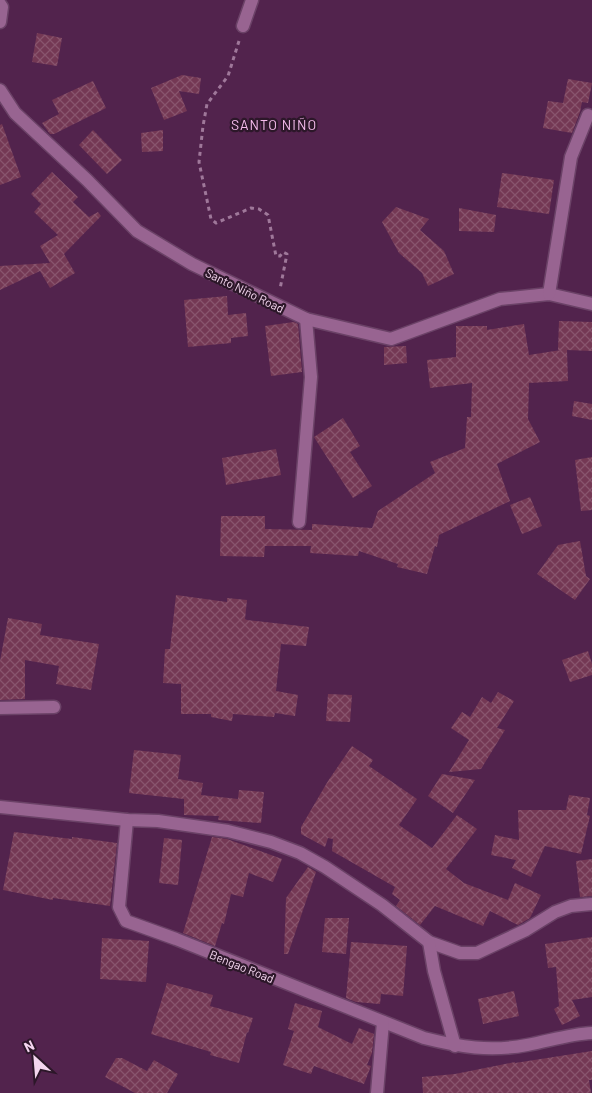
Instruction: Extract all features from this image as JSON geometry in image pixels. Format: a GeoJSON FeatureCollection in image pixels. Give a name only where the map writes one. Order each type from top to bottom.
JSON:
{"type":"FeatureCollection","features":[{"type":"Feature","properties":{"kind":"street"},"geometry":{"type":"LineString","coordinates":[[243,26],[252,0]]}},
{"type":"Feature","properties":{"kind":"street"},"geometry":{"type":"LineString","coordinates":[[0,4],[2,6],[0,22]]}},
{"type":"Feature","properties":{"kind":"street","name":"Santo Niño Road"},"geometry":{"type":"LineString","coordinates":[[0,90],[15,112],[138,231],[192,264],[306,319],[391,338],[500,299],[549,294],[592,304]]}},
{"type":"Feature","properties":{"kind":"street"},"geometry":{"type":"LineString","coordinates":[[549,294],[570,157],[588,115]]}},
{"type":"Feature","properties":{"kind":"street"},"geometry":{"type":"LineString","coordinates":[[299,522],[311,377],[306,319]]}},
{"type":"Feature","properties":{"kind":"street"},"geometry":{"type":"LineString","coordinates":[[0,708],[54,708]]}},
{"type":"Feature","properties":{"kind":"street"},"geometry":{"type":"LineString","coordinates":[[0,807],[127,820],[158,821],[228,831],[271,842],[300,853],[325,867],[382,905],[429,942],[460,953],[477,953],[526,930],[555,912],[571,906],[592,904]]}},
{"type":"Feature","properties":{"kind":"street","name":"Bengao Road"},"geometry":{"type":"LineString","coordinates":[[127,820],[119,907],[126,921],[176,939],[424,1038],[455,1046],[490,1050],[592,1032]]}},
{"type":"Feature","properties":{"kind":"street"},"geometry":{"type":"LineString","coordinates":[[429,942],[434,971],[455,1046]]}},
{"type":"Feature","properties":{"kind":"street"},"geometry":{"type":"LineString","coordinates":[[378,1093],[383,1022]]}},
{"type":"Feature","properties":{"kind":"path"},"geometry":{"type":"LineString","coordinates":[[243,26],[228,76],[207,104],[199,162],[211,218],[216,223],[251,208],[259,209],[268,214],[276,256],[280,256],[282,252],[288,254],[283,282],[275,304]]}},
{"type":"Feature","properties":{"kind":"building"},"geometry":{"type":"Polygon","coordinates":[[[37,33],[62,38],[57,66],[32,62],[37,33]]]}},
{"type":"Feature","properties":{"kind":"building"},"geometry":{"type":"Polygon","coordinates":[[[182,75],[201,78],[199,94],[179,91],[187,111],[164,120],[151,88],[182,75]]]}},
{"type":"Feature","properties":{"kind":"building"},"geometry":{"type":"Polygon","coordinates":[[[568,79],[592,83],[588,103],[582,102],[572,133],[543,128],[548,101],[563,103],[568,79]]]}},
{"type":"Feature","properties":{"kind":"building"},"geometry":{"type":"Polygon","coordinates":[[[93,81],[106,108],[54,134],[50,134],[42,123],[59,114],[52,100],[93,81]]]}},
{"type":"Feature","properties":{"kind":"building"},"geometry":{"type":"Polygon","coordinates":[[[2,124],[21,177],[0,185],[0,125],[2,124]]]}},
{"type":"Feature","properties":{"kind":"building"},"geometry":{"type":"Polygon","coordinates":[[[93,130],[122,160],[107,174],[79,145],[93,130]]]}},
{"type":"Feature","properties":{"kind":"building"},"geometry":{"type":"Polygon","coordinates":[[[163,130],[163,151],[142,152],[141,133],[163,130]]]}},
{"type":"Feature","properties":{"kind":"building"},"geometry":{"type":"Polygon","coordinates":[[[52,172],[78,197],[73,202],[89,217],[98,212],[101,216],[64,254],[75,273],[50,288],[40,271],[0,290],[0,266],[50,263],[40,246],[58,235],[34,212],[41,204],[31,194],[52,172]]]}},
{"type":"Feature","properties":{"kind":"building"},"geometry":{"type":"Polygon","coordinates":[[[502,173],[554,180],[549,214],[497,207],[502,173]]]}},
{"type":"Feature","properties":{"kind":"building"},"geometry":{"type":"Polygon","coordinates":[[[396,207],[429,219],[420,230],[444,251],[454,274],[428,286],[422,273],[399,253],[382,222],[396,207]]]}},
{"type":"Feature","properties":{"kind":"building"},"geometry":{"type":"Polygon","coordinates":[[[459,208],[496,215],[494,232],[459,231],[459,208]]]}},
{"type":"Feature","properties":{"kind":"building"},"geometry":{"type":"Polygon","coordinates":[[[227,296],[228,315],[246,313],[248,336],[231,338],[231,343],[188,347],[184,300],[227,296]]]}},
{"type":"Feature","properties":{"kind":"building"},"geometry":{"type":"Polygon","coordinates":[[[559,321],[592,322],[592,351],[567,350],[568,381],[529,383],[528,419],[540,442],[497,464],[510,501],[439,535],[437,547],[435,546],[427,574],[397,567],[398,564],[359,551],[358,556],[310,553],[311,546],[265,546],[264,557],[220,556],[221,516],[265,516],[265,529],[312,530],[312,524],[372,528],[378,511],[435,473],[430,462],[465,448],[467,417],[471,417],[472,383],[430,388],[427,360],[456,357],[456,326],[487,326],[487,330],[524,324],[529,355],[561,350],[558,350],[559,321]]]}},
{"type":"Feature","properties":{"kind":"building"},"geometry":{"type":"Polygon","coordinates":[[[294,322],[298,324],[302,372],[271,376],[265,326],[294,322]]]}},
{"type":"Feature","properties":{"kind":"building"},"geometry":{"type":"Polygon","coordinates":[[[406,346],[407,363],[384,365],[384,347],[406,346]]]}},
{"type":"Feature","properties":{"kind":"building"},"geometry":{"type":"Polygon","coordinates":[[[574,401],[592,404],[592,420],[572,416],[574,401]]]}},
{"type":"Feature","properties":{"kind":"building"},"geometry":{"type":"Polygon","coordinates":[[[343,418],[360,446],[350,452],[372,486],[353,498],[314,437],[343,418]]]}},
{"type":"Feature","properties":{"kind":"building"},"geometry":{"type":"Polygon","coordinates":[[[276,449],[281,475],[226,485],[222,458],[276,449]]]}},
{"type":"Feature","properties":{"kind":"building"},"geometry":{"type":"Polygon","coordinates":[[[592,457],[592,510],[581,511],[575,460],[592,457]]]}},
{"type":"Feature","properties":{"kind":"building"},"geometry":{"type":"Polygon","coordinates":[[[530,497],[542,526],[522,534],[510,505],[530,497]]]}},
{"type":"Feature","properties":{"kind":"building"},"geometry":{"type":"Polygon","coordinates":[[[580,541],[586,576],[590,579],[575,600],[537,574],[558,545],[580,541]]]}},
{"type":"Feature","properties":{"kind":"building"},"geometry":{"type":"Polygon","coordinates":[[[176,595],[227,602],[227,598],[247,600],[245,619],[247,620],[309,627],[306,646],[281,644],[276,691],[298,695],[295,716],[275,713],[274,717],[233,714],[232,721],[211,717],[211,714],[181,714],[181,684],[163,683],[165,649],[170,649],[176,595]]]}},
{"type":"Feature","properties":{"kind":"building"},"geometry":{"type":"Polygon","coordinates":[[[8,618],[42,624],[40,635],[99,644],[91,690],[56,684],[59,666],[25,660],[25,699],[0,700],[0,661],[8,618]]]}},
{"type":"Feature","properties":{"kind":"building"},"geometry":{"type":"Polygon","coordinates":[[[588,651],[592,664],[592,675],[570,682],[562,660],[588,651]]]}},
{"type":"Feature","properties":{"kind":"building"},"geometry":{"type":"Polygon","coordinates":[[[498,692],[514,701],[497,728],[505,730],[481,769],[449,772],[469,740],[451,728],[462,712],[470,717],[482,697],[491,703],[498,692]]]}},
{"type":"Feature","properties":{"kind":"building"},"geometry":{"type":"Polygon","coordinates":[[[328,694],[352,695],[350,722],[326,721],[328,694]]]}},
{"type":"Feature","properties":{"kind":"building"},"geometry":{"type":"Polygon","coordinates":[[[352,746],[373,760],[369,766],[417,799],[399,825],[432,848],[457,815],[477,829],[446,869],[464,883],[508,900],[515,883],[541,895],[530,918],[518,925],[490,911],[483,926],[435,906],[420,925],[396,906],[400,900],[392,894],[395,887],[332,851],[333,839],[328,838],[325,847],[301,834],[301,827],[328,781],[352,746]]]}},
{"type":"Feature","properties":{"kind":"building"},"geometry":{"type":"Polygon","coordinates":[[[134,750],[181,755],[178,779],[203,783],[201,795],[238,799],[239,790],[264,792],[261,823],[218,820],[219,816],[184,815],[184,799],[129,793],[134,750]]]}},
{"type":"Feature","properties":{"kind":"building"},"geometry":{"type":"Polygon","coordinates":[[[442,774],[475,780],[453,813],[428,796],[442,774]]]}},
{"type":"Feature","properties":{"kind":"building"},"geometry":{"type":"Polygon","coordinates":[[[569,795],[590,798],[587,815],[590,816],[581,854],[545,846],[531,877],[512,868],[516,860],[491,855],[495,835],[519,840],[518,810],[566,810],[569,795]]]}},
{"type":"Feature","properties":{"kind":"building"},"geometry":{"type":"Polygon","coordinates":[[[14,832],[117,843],[110,906],[53,898],[53,900],[3,890],[14,832]]]}},
{"type":"Feature","properties":{"kind":"building"},"geometry":{"type":"Polygon","coordinates":[[[212,837],[227,839],[282,859],[273,882],[249,873],[243,897],[231,894],[224,924],[222,923],[215,946],[183,933],[212,837]]]}},
{"type":"Feature","properties":{"kind":"building"},"geometry":{"type":"Polygon","coordinates":[[[164,838],[182,840],[178,885],[159,883],[164,838]]]}},
{"type":"Feature","properties":{"kind":"building"},"geometry":{"type":"Polygon","coordinates":[[[592,859],[592,896],[580,897],[576,861],[592,859]]]}},
{"type":"Feature","properties":{"kind":"building"},"geometry":{"type":"Polygon","coordinates":[[[308,867],[316,872],[288,954],[284,954],[286,898],[308,867]]]}},
{"type":"Feature","properties":{"kind":"building"},"geometry":{"type":"Polygon","coordinates":[[[325,918],[349,918],[346,954],[322,952],[325,918]]]}},
{"type":"Feature","properties":{"kind":"building"},"geometry":{"type":"Polygon","coordinates":[[[592,937],[592,997],[572,1000],[580,1016],[562,1025],[554,1009],[559,1006],[556,967],[548,968],[545,944],[592,937]]]}},
{"type":"Feature","properties":{"kind":"building"},"geometry":{"type":"Polygon","coordinates":[[[102,938],[149,941],[146,982],[100,979],[102,938]]]}},
{"type":"Feature","properties":{"kind":"building"},"geometry":{"type":"Polygon","coordinates":[[[351,942],[407,946],[403,996],[381,994],[380,1004],[356,1002],[346,998],[351,942]]]}},
{"type":"Feature","properties":{"kind":"building"},"geometry":{"type":"Polygon","coordinates":[[[167,983],[213,995],[210,1006],[253,1018],[247,1032],[239,1063],[210,1055],[211,1052],[151,1034],[167,983]]]}},
{"type":"Feature","properties":{"kind":"building"},"geometry":{"type":"Polygon","coordinates":[[[514,991],[519,1016],[483,1024],[478,999],[514,991]]]}},
{"type":"Feature","properties":{"kind":"building"},"geometry":{"type":"Polygon","coordinates":[[[295,1003],[322,1011],[318,1027],[352,1044],[359,1028],[374,1034],[372,1053],[367,1065],[371,1066],[364,1084],[314,1066],[311,1074],[283,1065],[294,1031],[288,1029],[295,1003]]]}},
{"type":"Feature","properties":{"kind":"building"},"geometry":{"type":"Polygon","coordinates":[[[592,1051],[592,1080],[589,1080],[591,1093],[423,1093],[422,1077],[455,1074],[515,1062],[592,1051]]]}},
{"type":"Feature","properties":{"kind":"building"},"geometry":{"type":"Polygon","coordinates":[[[116,1058],[122,1058],[147,1071],[154,1060],[178,1074],[167,1093],[135,1093],[105,1077],[116,1058]]]}},
{"type":"Feature","properties":{"kind":"district","name":"SANTO NIÑO"},"geometry":{"type":"Point","coordinates":[274,124]}}]}
